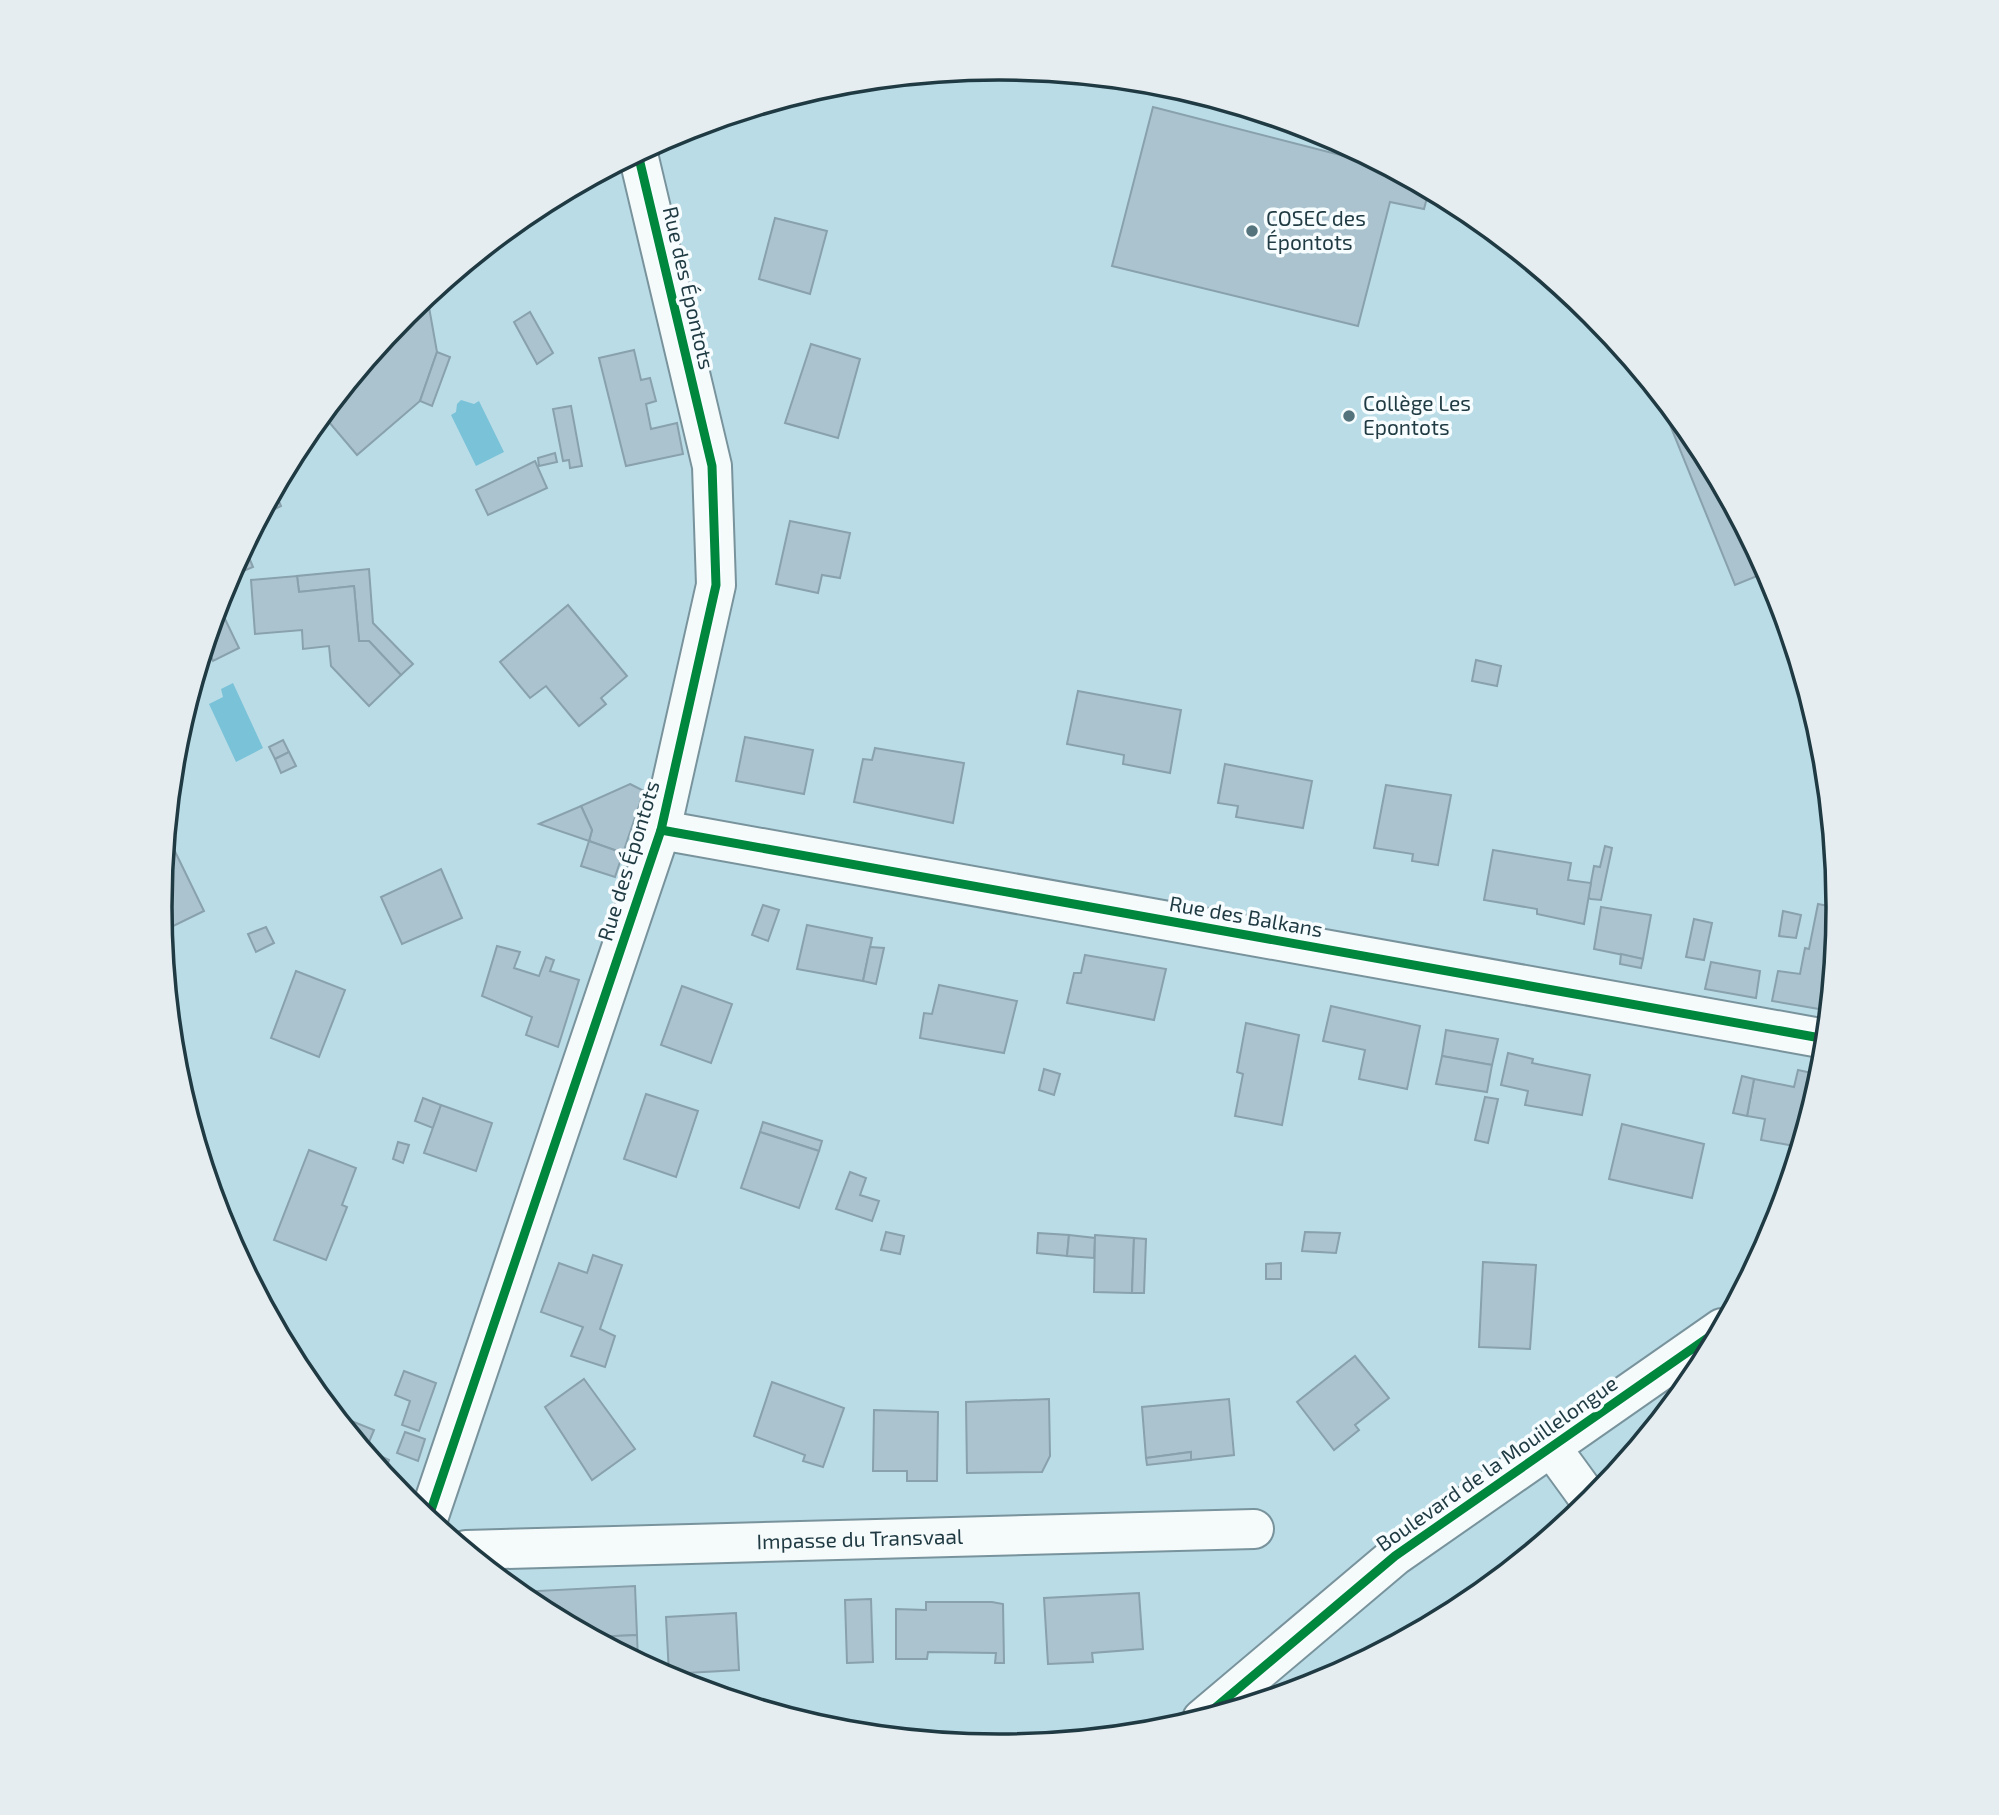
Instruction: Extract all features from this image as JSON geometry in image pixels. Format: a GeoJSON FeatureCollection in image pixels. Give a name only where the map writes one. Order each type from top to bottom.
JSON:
{"type":"FeatureCollection","features":[{"type":"Feature","properties":{"kind":"street","name":"Rue des Épontots"},"geometry":{"type":"LineString","coordinates":[[432,1508],[661,830],[716,585],[712,466],[640,163]]}},
{"type":"Feature","properties":{"kind":"street","name":"Rue des Balkans"},"geometry":{"type":"LineString","coordinates":[[661,830],[1816,1037]]}},
{"type":"Feature","properties":{"kind":"street","name":"Boulevard de la Mouillelongue"},"geometry":{"type":"LineString","coordinates":[[1219,1704],[1395,1556],[1703,1341]]}},
{"type":"Feature","properties":{"kind":"street"},"geometry":{"type":"LineString","coordinates":[[1551,1447],[1584,1492]]}},
{"type":"Feature","properties":{"kind":"street","name":"Impasse du Transvaal"},"geometry":{"type":"LineString","coordinates":[[479,1550],[1254,1529]]}},
{"type":"Feature","properties":{"kind":"water"},"geometry":{"type":"Polygon","coordinates":[[[461,400],[474,404],[479,401],[504,452],[476,466],[451,415],[456,412],[457,404],[461,400]]]}},
{"type":"Feature","properties":{"kind":"water"},"geometry":{"type":"Polygon","coordinates":[[[233,683],[263,748],[236,762],[209,704],[223,697],[221,689],[233,683]]]}},
{"type":"Feature","properties":{"kind":"building","name":"COSEC des Épontots"},"geometry":{"type":"Polygon","coordinates":[[[1153,107],[1343,156],[1426,200],[1424,209],[1390,202],[1358,326],[1112,266],[1153,107]]]}},
{"type":"Feature","properties":{"kind":"building"},"geometry":{"type":"Polygon","coordinates":[[[775,218],[827,231],[810,294],[759,279],[775,218]]]}},
{"type":"Feature","properties":{"kind":"building"},"geometry":{"type":"Polygon","coordinates":[[[429,309],[437,352],[420,401],[357,455],[330,423],[378,362],[429,309]]]}},
{"type":"Feature","properties":{"kind":"building"},"geometry":{"type":"Polygon","coordinates":[[[530,312],[553,353],[537,364],[514,322],[530,312]]]}},
{"type":"Feature","properties":{"kind":"building"},"geometry":{"type":"Polygon","coordinates":[[[811,344],[860,359],[838,438],[785,423],[811,344]]]}},
{"type":"Feature","properties":{"kind":"building"},"geometry":{"type":"Polygon","coordinates":[[[634,350],[641,380],[650,378],[656,401],[646,404],[651,429],[677,423],[683,454],[626,466],[599,358],[634,350]]]}},
{"type":"Feature","properties":{"kind":"building"},"geometry":{"type":"Polygon","coordinates":[[[437,352],[450,357],[432,406],[420,401],[437,352]]]}},
{"type":"Feature","properties":{"kind":"building"},"geometry":{"type":"Polygon","coordinates":[[[571,406],[582,466],[570,468],[569,460],[563,461],[553,409],[571,406]]]}},
{"type":"Feature","properties":{"kind":"building"},"geometry":{"type":"Polygon","coordinates":[[[1669,422],[1716,494],[1757,576],[1735,585],[1669,422]]]}},
{"type":"Feature","properties":{"kind":"building"},"geometry":{"type":"Polygon","coordinates":[[[555,453],[557,462],[539,466],[538,458],[555,453]]]}},
{"type":"Feature","properties":{"kind":"building"},"geometry":{"type":"Polygon","coordinates":[[[535,461],[547,488],[488,515],[476,490],[535,461]]]}},
{"type":"Feature","properties":{"kind":"building"},"geometry":{"type":"Polygon","coordinates":[[[790,521],[850,533],[840,578],[822,575],[818,593],[776,584],[790,521]]]}},
{"type":"Feature","properties":{"kind":"building"},"geometry":{"type":"Polygon","coordinates":[[[250,559],[253,567],[245,570],[250,559]]]}},
{"type":"Feature","properties":{"kind":"building"},"geometry":{"type":"Polygon","coordinates":[[[369,569],[373,623],[413,664],[401,675],[369,641],[359,641],[354,586],[299,592],[297,576],[369,569]]]}},
{"type":"Feature","properties":{"kind":"building"},"geometry":{"type":"Polygon","coordinates":[[[297,576],[299,592],[354,586],[359,641],[369,641],[401,675],[369,706],[331,666],[329,646],[303,649],[302,630],[255,634],[251,580],[297,576]]]}},
{"type":"Feature","properties":{"kind":"building"},"geometry":{"type":"Polygon","coordinates":[[[568,605],[627,676],[601,698],[606,704],[579,726],[546,686],[530,698],[500,662],[568,605]]]}},
{"type":"Feature","properties":{"kind":"building"},"geometry":{"type":"Polygon","coordinates":[[[225,619],[239,648],[213,661],[211,658],[225,619]]]}},
{"type":"Feature","properties":{"kind":"building"},"geometry":{"type":"Polygon","coordinates":[[[1476,660],[1501,666],[1497,686],[1472,681],[1476,660]]]}},
{"type":"Feature","properties":{"kind":"building"},"geometry":{"type":"Polygon","coordinates":[[[1078,691],[1181,710],[1170,773],[1123,764],[1124,755],[1067,744],[1078,691]]]}},
{"type":"Feature","properties":{"kind":"building"},"geometry":{"type":"Polygon","coordinates":[[[745,737],[813,750],[804,794],[736,781],[745,737]]]}},
{"type":"Feature","properties":{"kind":"building"},"geometry":{"type":"Polygon","coordinates":[[[283,740],[289,752],[275,759],[269,747],[283,740]]]}},
{"type":"Feature","properties":{"kind":"building"},"geometry":{"type":"Polygon","coordinates":[[[875,748],[964,763],[953,823],[854,802],[863,759],[872,760],[875,748]]]}},
{"type":"Feature","properties":{"kind":"building"},"geometry":{"type":"Polygon","coordinates":[[[289,752],[296,766],[281,773],[275,759],[289,752]]]}},
{"type":"Feature","properties":{"kind":"building"},"geometry":{"type":"Polygon","coordinates":[[[1225,764],[1312,781],[1303,828],[1236,817],[1238,806],[1218,803],[1225,764]]]}},
{"type":"Feature","properties":{"kind":"building"},"geometry":{"type":"Polygon","coordinates":[[[630,784],[644,791],[623,853],[589,841],[592,830],[581,806],[630,784]]]}},
{"type":"Feature","properties":{"kind":"building"},"geometry":{"type":"Polygon","coordinates":[[[1386,785],[1451,795],[1438,865],[1412,861],[1413,854],[1374,848],[1386,785]]]}},
{"type":"Feature","properties":{"kind":"building"},"geometry":{"type":"Polygon","coordinates":[[[581,806],[592,830],[589,841],[539,824],[581,806]]]}},
{"type":"Feature","properties":{"kind":"building"},"geometry":{"type":"Polygon","coordinates":[[[589,841],[623,853],[615,877],[581,866],[589,841]]]}},
{"type":"Feature","properties":{"kind":"building"},"geometry":{"type":"Polygon","coordinates":[[[1605,846],[1612,848],[1601,900],[1591,899],[1588,898],[1594,866],[1600,867],[1605,846]]]}},
{"type":"Feature","properties":{"kind":"building"},"geometry":{"type":"Polygon","coordinates":[[[174,850],[204,911],[173,926],[174,850]]]}},
{"type":"Feature","properties":{"kind":"building"},"geometry":{"type":"Polygon","coordinates":[[[1493,850],[1571,863],[1568,880],[1591,883],[1584,924],[1537,914],[1537,909],[1484,900],[1493,850]]]}},
{"type":"Feature","properties":{"kind":"building"},"geometry":{"type":"Polygon","coordinates":[[[441,869],[462,918],[402,944],[381,897],[441,869]]]}},
{"type":"Feature","properties":{"kind":"building"},"geometry":{"type":"Polygon","coordinates":[[[1818,904],[1826,906],[1825,962],[1820,1009],[1772,1001],[1778,971],[1800,974],[1805,948],[1809,949],[1818,904]]]}},
{"type":"Feature","properties":{"kind":"building"},"geometry":{"type":"Polygon","coordinates":[[[763,905],[779,910],[768,941],[752,935],[763,905]]]}},
{"type":"Feature","properties":{"kind":"building"},"geometry":{"type":"Polygon","coordinates":[[[1601,907],[1651,915],[1643,959],[1594,949],[1601,907]]]}},
{"type":"Feature","properties":{"kind":"building"},"geometry":{"type":"Polygon","coordinates":[[[1783,911],[1801,915],[1796,938],[1779,936],[1783,911]]]}},
{"type":"Feature","properties":{"kind":"building"},"geometry":{"type":"Polygon","coordinates":[[[1694,919],[1712,923],[1704,960],[1686,957],[1694,919]]]}},
{"type":"Feature","properties":{"kind":"building"},"geometry":{"type":"Polygon","coordinates":[[[807,925],[872,938],[863,981],[797,969],[807,925]]]}},
{"type":"Feature","properties":{"kind":"building"},"geometry":{"type":"Polygon","coordinates":[[[266,927],[274,943],[256,952],[248,934],[266,927]]]}},
{"type":"Feature","properties":{"kind":"building"},"geometry":{"type":"Polygon","coordinates":[[[497,946],[520,952],[514,968],[539,976],[546,957],[554,960],[550,971],[579,980],[558,1047],[526,1035],[532,1017],[482,996],[497,946]]]}},
{"type":"Feature","properties":{"kind":"building"},"geometry":{"type":"Polygon","coordinates":[[[870,947],[884,948],[876,984],[863,981],[870,947]]]}},
{"type":"Feature","properties":{"kind":"building"},"geometry":{"type":"Polygon","coordinates":[[[1621,954],[1643,959],[1641,968],[1620,964],[1621,954]]]}},
{"type":"Feature","properties":{"kind":"building"},"geometry":{"type":"Polygon","coordinates":[[[1085,955],[1166,969],[1154,1020],[1067,1003],[1074,973],[1081,973],[1085,955]]]}},
{"type":"Feature","properties":{"kind":"building"},"geometry":{"type":"Polygon","coordinates":[[[1711,962],[1760,971],[1756,998],[1705,989],[1711,962]]]}},
{"type":"Feature","properties":{"kind":"building"},"geometry":{"type":"Polygon","coordinates":[[[296,971],[345,990],[319,1057],[271,1038],[296,971]]]}},
{"type":"Feature","properties":{"kind":"building"},"geometry":{"type":"Polygon","coordinates":[[[939,985],[1017,1001],[1004,1053],[920,1038],[924,1013],[932,1014],[939,985]]]}},
{"type":"Feature","properties":{"kind":"building"},"geometry":{"type":"Polygon","coordinates":[[[682,986],[732,1004],[711,1063],[661,1045],[682,986]]]}},
{"type":"Feature","properties":{"kind":"building"},"geometry":{"type":"Polygon","coordinates":[[[1331,1006],[1420,1026],[1407,1089],[1359,1079],[1365,1050],[1323,1041],[1331,1006]]]}},
{"type":"Feature","properties":{"kind":"building"},"geometry":{"type":"Polygon","coordinates":[[[1246,1023],[1299,1035],[1282,1125],[1235,1116],[1243,1074],[1237,1072],[1246,1023]]]}},
{"type":"Feature","properties":{"kind":"building"},"geometry":{"type":"Polygon","coordinates":[[[1446,1030],[1498,1039],[1492,1065],[1442,1056],[1446,1030]]]}},
{"type":"Feature","properties":{"kind":"building"},"geometry":{"type":"Polygon","coordinates":[[[1508,1053],[1533,1059],[1532,1063],[1590,1075],[1582,1115],[1525,1105],[1528,1091],[1501,1085],[1508,1053]]]}},
{"type":"Feature","properties":{"kind":"building"},"geometry":{"type":"Polygon","coordinates":[[[1442,1056],[1492,1065],[1487,1092],[1436,1084],[1442,1056]]]}},
{"type":"Feature","properties":{"kind":"building"},"geometry":{"type":"Polygon","coordinates":[[[1044,1069],[1060,1074],[1054,1095],[1039,1090],[1044,1069]]]}},
{"type":"Feature","properties":{"kind":"building"},"geometry":{"type":"Polygon","coordinates":[[[1798,1070],[1810,1073],[1791,1145],[1761,1140],[1765,1119],[1747,1116],[1754,1079],[1794,1087],[1798,1070]]]}},
{"type":"Feature","properties":{"kind":"building"},"geometry":{"type":"Polygon","coordinates":[[[1742,1076],[1754,1079],[1747,1116],[1733,1113],[1742,1076]]]}},
{"type":"Feature","properties":{"kind":"building"},"geometry":{"type":"Polygon","coordinates":[[[646,1094],[698,1111],[676,1177],[624,1159],[646,1094]]]}},
{"type":"Feature","properties":{"kind":"building"},"geometry":{"type":"Polygon","coordinates":[[[1485,1097],[1498,1099],[1488,1143],[1475,1140],[1485,1097]]]}},
{"type":"Feature","properties":{"kind":"building"},"geometry":{"type":"Polygon","coordinates":[[[423,1098],[441,1105],[433,1128],[415,1121],[423,1098]]]}},
{"type":"Feature","properties":{"kind":"building"},"geometry":{"type":"Polygon","coordinates":[[[441,1105],[492,1123],[476,1171],[424,1153],[441,1105]]]}},
{"type":"Feature","properties":{"kind":"building"},"geometry":{"type":"Polygon","coordinates":[[[763,1122],[822,1141],[819,1151],[760,1132],[763,1122]]]}},
{"type":"Feature","properties":{"kind":"building"},"geometry":{"type":"Polygon","coordinates":[[[1622,1124],[1704,1144],[1692,1198],[1609,1179],[1622,1124]]]}},
{"type":"Feature","properties":{"kind":"building"},"geometry":{"type":"Polygon","coordinates":[[[760,1132],[819,1151],[799,1208],[741,1188],[760,1132]]]}},
{"type":"Feature","properties":{"kind":"building"},"geometry":{"type":"Polygon","coordinates":[[[398,1142],[409,1145],[403,1163],[393,1159],[398,1142]]]}},
{"type":"Feature","properties":{"kind":"building"},"geometry":{"type":"Polygon","coordinates":[[[309,1150],[356,1168],[342,1205],[347,1207],[326,1260],[274,1240],[309,1150]]]}},
{"type":"Feature","properties":{"kind":"building"},"geometry":{"type":"Polygon","coordinates":[[[850,1172],[866,1178],[860,1195],[879,1201],[872,1221],[836,1209],[850,1172]]]}},
{"type":"Feature","properties":{"kind":"building"},"geometry":{"type":"Polygon","coordinates":[[[886,1232],[904,1236],[900,1254],[881,1250],[886,1232]]]}},
{"type":"Feature","properties":{"kind":"building"},"geometry":{"type":"Polygon","coordinates":[[[1305,1232],[1340,1233],[1336,1253],[1302,1251],[1305,1232]]]}},
{"type":"Feature","properties":{"kind":"building"},"geometry":{"type":"Polygon","coordinates":[[[1038,1233],[1069,1235],[1067,1256],[1037,1253],[1038,1233]]]}},
{"type":"Feature","properties":{"kind":"building"},"geometry":{"type":"Polygon","coordinates":[[[1069,1235],[1095,1238],[1094,1258],[1067,1256],[1069,1235]]]}},
{"type":"Feature","properties":{"kind":"building"},"geometry":{"type":"Polygon","coordinates":[[[1095,1235],[1134,1238],[1132,1293],[1094,1292],[1095,1235]]]}},
{"type":"Feature","properties":{"kind":"building"},"geometry":{"type":"Polygon","coordinates":[[[1134,1238],[1146,1239],[1144,1293],[1132,1293],[1134,1238]]]}},
{"type":"Feature","properties":{"kind":"building"},"geometry":{"type":"Polygon","coordinates":[[[593,1255],[622,1265],[600,1329],[615,1336],[605,1367],[571,1356],[583,1327],[541,1312],[559,1263],[587,1273],[593,1255]]]}},
{"type":"Feature","properties":{"kind":"building"},"geometry":{"type":"Polygon","coordinates":[[[1483,1262],[1536,1265],[1530,1349],[1479,1347],[1483,1262]]]}},
{"type":"Feature","properties":{"kind":"building"},"geometry":{"type":"Polygon","coordinates":[[[1281,1263],[1281,1279],[1266,1279],[1266,1264],[1281,1263]]]}},
{"type":"Feature","properties":{"kind":"building"},"geometry":{"type":"Polygon","coordinates":[[[1355,1356],[1389,1398],[1355,1425],[1359,1430],[1334,1450],[1297,1402],[1355,1356]]]}},
{"type":"Feature","properties":{"kind":"building"},"geometry":{"type":"Polygon","coordinates":[[[404,1371],[436,1383],[419,1431],[402,1425],[410,1401],[395,1395],[404,1371]]]}},
{"type":"Feature","properties":{"kind":"building"},"geometry":{"type":"Polygon","coordinates":[[[584,1379],[635,1449],[592,1480],[545,1407],[584,1379]]]}},
{"type":"Feature","properties":{"kind":"building"},"geometry":{"type":"Polygon","coordinates":[[[772,1382],[844,1408],[823,1467],[803,1461],[805,1455],[754,1436],[772,1382]]]}},
{"type":"Feature","properties":{"kind":"building"},"geometry":{"type":"Polygon","coordinates":[[[1049,1399],[1050,1456],[1042,1472],[967,1473],[966,1402],[1049,1399]]]}},
{"type":"Feature","properties":{"kind":"building"},"geometry":{"type":"Polygon","coordinates":[[[1229,1399],[1234,1455],[1191,1460],[1191,1452],[1146,1458],[1142,1407],[1229,1399]]]}},
{"type":"Feature","properties":{"kind":"building"},"geometry":{"type":"Polygon","coordinates":[[[874,1410],[938,1412],[937,1481],[907,1481],[907,1471],[873,1471],[874,1410]]]}},
{"type":"Feature","properties":{"kind":"building"},"geometry":{"type":"Polygon","coordinates":[[[351,1421],[374,1430],[369,1442],[351,1421]]]}},
{"type":"Feature","properties":{"kind":"building"},"geometry":{"type":"Polygon","coordinates":[[[405,1432],[425,1439],[418,1461],[397,1453],[405,1432]]]}},
{"type":"Feature","properties":{"kind":"building"},"geometry":{"type":"Polygon","coordinates":[[[1191,1452],[1191,1460],[1147,1465],[1146,1458],[1191,1452]]]}},
{"type":"Feature","properties":{"kind":"building"},"geometry":{"type":"Polygon","coordinates":[[[635,1586],[637,1635],[610,1636],[534,1591],[635,1586]]]}},
{"type":"Feature","properties":{"kind":"building"},"geometry":{"type":"Polygon","coordinates":[[[1139,1593],[1143,1649],[1092,1653],[1093,1662],[1048,1664],[1044,1598],[1139,1593]]]}},
{"type":"Feature","properties":{"kind":"building"},"geometry":{"type":"Polygon","coordinates":[[[871,1599],[873,1662],[847,1663],[845,1600],[871,1599]]]}},
{"type":"Feature","properties":{"kind":"building"},"geometry":{"type":"Polygon","coordinates":[[[926,1602],[1003,1604],[1004,1663],[995,1663],[996,1653],[928,1652],[927,1659],[896,1659],[896,1609],[926,1610],[926,1602]]]}},
{"type":"Feature","properties":{"kind":"building"},"geometry":{"type":"Polygon","coordinates":[[[736,1613],[739,1670],[686,1673],[669,1665],[666,1617],[736,1613]]]}},
{"type":"Feature","properties":{"kind":"building"},"geometry":{"type":"Polygon","coordinates":[[[637,1635],[638,1651],[634,1649],[610,1636],[637,1635]]]}},
{"type":"Feature","properties":{"kind":"cycle path"},"geometry":{"type":"LineString","coordinates":[[432,1508],[661,830],[716,585],[712,466],[640,163]]}},
{"type":"Feature","properties":{"kind":"cycle path"},"geometry":{"type":"LineString","coordinates":[[661,830],[1816,1037]]}},
{"type":"Feature","properties":{"kind":"cycle path"},"geometry":{"type":"LineString","coordinates":[[1219,1704],[1395,1556],[1703,1341]]}},
{"type":"Feature","properties":{"kind":"place","name":"COSEC des Épontots"},"geometry":{"type":"Point","coordinates":[1252,231]}},
{"type":"Feature","properties":{"kind":"place","name":"Collège Les Epontots"},"geometry":{"type":"Point","coordinates":[1349,416]}}]}
